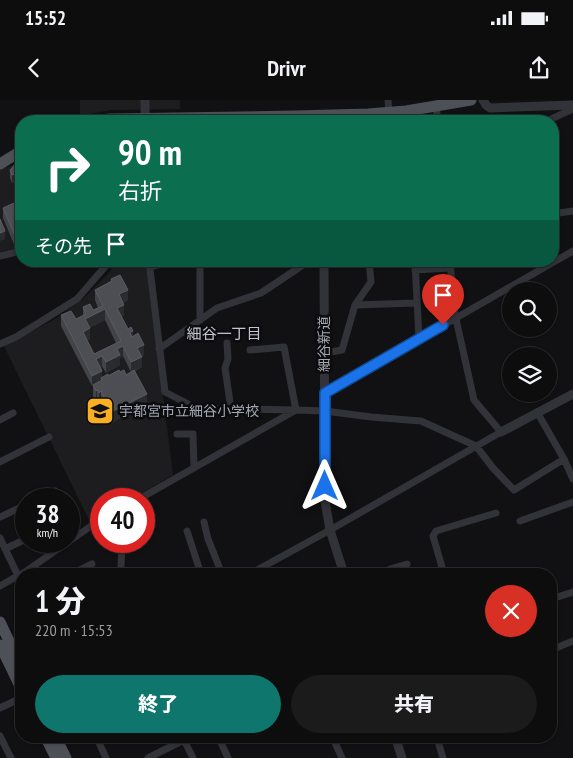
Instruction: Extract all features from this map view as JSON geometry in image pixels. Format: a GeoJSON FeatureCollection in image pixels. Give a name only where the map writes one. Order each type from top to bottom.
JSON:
{"type":"FeatureCollection","features":[{"type":"Feature","properties":{"kind":"main road"},"geometry":{"type":"LineString","coordinates":[[381,115],[471,100]]}},
{"type":"Feature","properties":{"kind":"main road"},"geometry":{"type":"LineString","coordinates":[[0,164],[15,155]]}},
{"type":"Feature","properties":{"kind":"main road"},"geometry":{"type":"LineString","coordinates":[[0,622],[15,653]]}},
{"type":"Feature","properties":{"kind":"main road"},"geometry":{"type":"LineString","coordinates":[[0,645],[15,676]]}},
{"type":"Feature","properties":{"kind":"main road"},"geometry":{"type":"LineString","coordinates":[[48,743],[56,758]]}},
{"type":"Feature","properties":{"kind":"main road"},"geometry":{"type":"LineString","coordinates":[[58,743],[66,758]]}},
{"type":"Feature","properties":{"kind":"main road"},"geometry":{"type":"LineString","coordinates":[[59,743],[71,758]]}},
{"type":"Feature","properties":{"kind":"street"},"geometry":{"type":"LineString","coordinates":[[145,100],[145,115]]}},
{"type":"Feature","properties":{"kind":"street"},"geometry":{"type":"LineString","coordinates":[[388,100],[389,113]]}},
{"type":"Feature","properties":{"kind":"street"},"geometry":{"type":"LineString","coordinates":[[483,100],[490,108],[573,105]]}},
{"type":"Feature","properties":{"kind":"street"},"geometry":{"type":"LineString","coordinates":[[436,107],[437,115]]}},
{"type":"Feature","properties":{"kind":"street"},"geometry":{"type":"LineString","coordinates":[[559,116],[573,109]]}},
{"type":"Feature","properties":{"kind":"street"},"geometry":{"type":"LineString","coordinates":[[559,213],[573,211]]}},
{"type":"Feature","properties":{"kind":"street"},"geometry":{"type":"LineString","coordinates":[[559,259],[573,251]]}},
{"type":"Feature","properties":{"kind":"street"},"geometry":{"type":"LineString","coordinates":[[0,256],[15,252]]}},
{"type":"Feature","properties":{"kind":"street"},"geometry":{"type":"LineString","coordinates":[[0,344],[16,337],[77,299],[105,267]]}},
{"type":"Feature","properties":{"kind":"street"},"geometry":{"type":"LineString","coordinates":[[149,267],[165,392],[196,408],[325,411],[421,421],[476,446],[493,468],[514,490],[564,459]]}},
{"type":"Feature","properties":{"kind":"street"},"geometry":{"type":"LineString","coordinates":[[200,267],[200,320]]}},
{"type":"Feature","properties":{"kind":"street"},"geometry":{"type":"LineString","coordinates":[[159,349],[217,308],[261,293],[300,267]]}},
{"type":"Feature","properties":{"kind":"street","name":"細谷新道"},"geometry":{"type":"LineString","coordinates":[[324,267],[325,500],[330,530],[342,568]]}},
{"type":"Feature","properties":{"kind":"street"},"geometry":{"type":"LineString","coordinates":[[324,353],[342,350],[355,305],[372,282],[370,267]]}},
{"type":"Feature","properties":{"kind":"street"},"geometry":{"type":"LineString","coordinates":[[419,340],[415,270],[436,267]]}},
{"type":"Feature","properties":{"kind":"street"},"geometry":{"type":"LineString","coordinates":[[450,267],[454,310],[474,400],[501,432]]}},
{"type":"Feature","properties":{"kind":"street"},"geometry":{"type":"LineString","coordinates":[[325,393],[545,267]]}},
{"type":"Feature","properties":{"kind":"street"},"geometry":{"type":"LineString","coordinates":[[355,305],[416,303]]}},
{"type":"Feature","properties":{"kind":"street"},"geometry":{"type":"LineString","coordinates":[[227,343],[228,359],[225,368],[231,409]]}},
{"type":"Feature","properties":{"kind":"street"},"geometry":{"type":"LineString","coordinates":[[250,350],[284,347],[296,410]]}},
{"type":"Feature","properties":{"kind":"street"},"geometry":{"type":"LineString","coordinates":[[261,568],[501,432],[573,394]]}},
{"type":"Feature","properties":{"kind":"street"},"geometry":{"type":"LineString","coordinates":[[155,490],[296,410]]}},
{"type":"Feature","properties":{"kind":"street"},"geometry":{"type":"LineString","coordinates":[[537,412],[564,459],[573,479]]}},
{"type":"Feature","properties":{"kind":"street"},"geometry":{"type":"LineString","coordinates":[[0,420],[13,413]]}},
{"type":"Feature","properties":{"kind":"street"},"geometry":{"type":"LineString","coordinates":[[177,434],[193,434],[194,468]]}},
{"type":"Feature","properties":{"kind":"street"},"geometry":{"type":"LineString","coordinates":[[0,462],[49,437]]}},
{"type":"Feature","properties":{"kind":"street"},"geometry":{"type":"LineString","coordinates":[[520,521],[573,502]]}},
{"type":"Feature","properties":{"kind":"street"},"geometry":{"type":"LineString","coordinates":[[0,517],[15,510]]}},
{"type":"Feature","properties":{"kind":"street"},"geometry":{"type":"LineString","coordinates":[[442,568],[433,536],[436,531],[496,513]]}},
{"type":"Feature","properties":{"kind":"street"},"geometry":{"type":"LineString","coordinates":[[204,522],[208,539],[220,568]]}},
{"type":"Feature","properties":{"kind":"street"},"geometry":{"type":"LineString","coordinates":[[33,568],[90,527]]}},
{"type":"Feature","properties":{"kind":"street"},"geometry":{"type":"LineString","coordinates":[[187,531],[199,568]]}},
{"type":"Feature","properties":{"kind":"street"},"geometry":{"type":"LineString","coordinates":[[0,538],[16,568]]}},
{"type":"Feature","properties":{"kind":"street"},"geometry":{"type":"LineString","coordinates":[[5,549],[15,544]]}},
{"type":"Feature","properties":{"kind":"street"},"geometry":{"type":"LineString","coordinates":[[121,567],[122,553]]}},
{"type":"Feature","properties":{"kind":"street"},"geometry":{"type":"LineString","coordinates":[[84,568],[92,564]]}},
{"type":"Feature","properties":{"kind":"street"},"geometry":{"type":"LineString","coordinates":[[393,568],[407,564]]}},
{"type":"Feature","properties":{"kind":"street"},"geometry":{"type":"LineString","coordinates":[[0,586],[15,580]]}},
{"type":"Feature","properties":{"kind":"street"},"geometry":{"type":"LineString","coordinates":[[557,597],[573,592]]}},
{"type":"Feature","properties":{"kind":"street"},"geometry":{"type":"LineString","coordinates":[[557,648],[573,642]]}},
{"type":"Feature","properties":{"kind":"street"},"geometry":{"type":"LineString","coordinates":[[0,708],[15,701]]}},
{"type":"Feature","properties":{"kind":"street"},"geometry":{"type":"LineString","coordinates":[[0,736],[11,758]]}},
{"type":"Feature","properties":{"kind":"street"},"geometry":{"type":"LineString","coordinates":[[99,743],[106,758]]}},
{"type":"Feature","properties":{"kind":"street"},"geometry":{"type":"LineString","coordinates":[[186,743],[193,758]]}},
{"type":"Feature","properties":{"kind":"street"},"geometry":{"type":"LineString","coordinates":[[221,743],[228,758]]}},
{"type":"Feature","properties":{"kind":"street"},"geometry":{"type":"LineString","coordinates":[[335,743],[342,758]]}},
{"type":"Feature","properties":{"kind":"street"},"geometry":{"type":"LineString","coordinates":[[397,743],[401,758]]}},
{"type":"Feature","properties":{"kind":"street"},"geometry":{"type":"LineString","coordinates":[[438,743],[443,758]]}},
{"type":"Feature","properties":{"kind":"street"},"geometry":{"type":"LineString","coordinates":[[149,758],[177,744]]}},
{"type":"Feature","properties":{"kind":"shaded area"},"geometry":{"type":"Polygon","coordinates":[[[80,100],[180,100],[180,109],[111,110],[80,115],[80,100]]]}},
{"type":"Feature","properties":{"kind":"shaded area"},"geometry":{"type":"Polygon","coordinates":[[[15,164],[15,248],[0,252],[0,169],[15,164]]]}},
{"type":"Feature","properties":{"kind":"shaded area","name":"宇都宮市立細谷小学校"},"geometry":{"type":"Polygon","coordinates":[[[113,267],[147,267],[173,475],[150,488],[90,488],[90,522],[80,502],[80,488],[73,488],[4,346],[57,318],[85,297],[113,267]]]}},
{"type":"Feature","properties":{"kind":"building"},"geometry":{"type":"Polygon","coordinates":[[[15,164],[15,174],[12,175],[10,170],[15,164]]]}},
{"type":"Feature","properties":{"kind":"building"},"geometry":{"type":"Polygon","coordinates":[[[15,203],[15,236],[3,208],[15,203]]]}},
{"type":"Feature","properties":{"kind":"building"},"geometry":{"type":"Polygon","coordinates":[[[0,219],[5,231],[0,233],[0,219]]]}},
{"type":"Feature","properties":{"kind":"building"},"geometry":{"type":"Polygon","coordinates":[[[120,275],[128,290],[119,294],[124,305],[117,308],[128,329],[131,327],[133,331],[130,332],[132,337],[138,333],[144,345],[137,348],[142,357],[131,362],[123,346],[117,349],[120,355],[106,362],[102,356],[96,359],[102,371],[92,376],[61,315],[71,311],[76,319],[86,314],[83,307],[90,304],[93,310],[103,306],[95,290],[112,281],[111,279],[120,275]],[[105,309],[85,319],[90,328],[83,332],[94,354],[121,341],[105,309]]]}},
{"type":"Feature","properties":{"kind":"building"},"geometry":{"type":"Polygon","coordinates":[[[119,370],[120,372],[124,370],[126,375],[134,370],[147,394],[111,412],[101,391],[99,393],[96,391],[93,385],[102,380],[101,378],[119,370]]]}},
{"type":"Feature","properties":{"kind":"place","name":"宇都宮市立細谷小学校"},"geometry":{"type":"Point","coordinates":[100,411]}},
{"type":"Feature","properties":{"kind":"district","name":"細谷一丁目"},"geometry":{"type":"Point","coordinates":[224,333]}},
{"type":"Feature","properties":{"kind":"route"},"geometry":{"type":"LineString","coordinates":[[325,486],[325,393],[443,325]]}}]}
